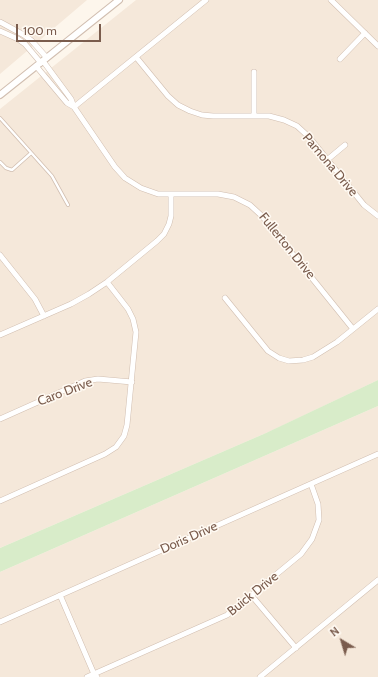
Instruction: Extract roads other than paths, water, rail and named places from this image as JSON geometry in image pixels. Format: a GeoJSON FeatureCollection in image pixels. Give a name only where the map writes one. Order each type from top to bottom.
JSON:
{"type":"FeatureCollection","features":[{"type":"Feature","properties":{"kind":"street"},"geometry":{"type":"LineString","coordinates":[[0,95],[119,0]]}},
{"type":"Feature","properties":{"kind":"street"},"geometry":{"type":"LineString","coordinates":[[74,107],[206,0]]}},
{"type":"Feature","properties":{"kind":"street"},"geometry":{"type":"LineString","coordinates":[[331,0],[378,46]]}},
{"type":"Feature","properties":{"kind":"street","name":"Fullerton Drive"},"geometry":{"type":"LineString","coordinates":[[0,22],[32,41],[42,62],[67,103],[74,107]]}},
{"type":"Feature","properties":{"kind":"street","name":"Fullerton Drive"},"geometry":{"type":"LineString","coordinates":[[0,31],[18,39],[25,44],[42,62],[71,99],[74,107],[115,167],[125,178],[136,186],[148,191],[171,194],[223,194],[239,199],[250,205],[262,216],[353,329]]}},
{"type":"Feature","properties":{"kind":"street"},"geometry":{"type":"LineString","coordinates":[[340,59],[365,33]]}},
{"type":"Feature","properties":{"kind":"street","name":"Pamona Drive"},"geometry":{"type":"LineString","coordinates":[[136,57],[168,96],[185,109],[208,116],[273,116],[294,125],[309,137],[362,203],[378,216]]}},
{"type":"Feature","properties":{"kind":"street"},"geometry":{"type":"LineString","coordinates":[[254,72],[254,116]]}},
{"type":"Feature","properties":{"kind":"street"},"geometry":{"type":"LineString","coordinates":[[327,160],[345,145]]}},
{"type":"Feature","properties":{"kind":"street"},"geometry":{"type":"LineString","coordinates":[[0,335],[71,304],[89,294],[107,282],[157,241],[164,234],[169,224],[171,216],[171,194]]}},
{"type":"Feature","properties":{"kind":"street"},"geometry":{"type":"LineString","coordinates":[[0,255],[35,299],[44,316]]}},
{"type":"Feature","properties":{"kind":"street"},"geometry":{"type":"LineString","coordinates":[[0,501],[105,454],[116,447],[122,440],[126,430],[132,382],[136,343],[135,327],[128,309],[107,282]]}},
{"type":"Feature","properties":{"kind":"street"},"geometry":{"type":"LineString","coordinates":[[225,298],[268,351],[279,358],[297,361],[313,357],[337,342],[378,309]]}},
{"type":"Feature","properties":{"kind":"street","name":"Caro Drive"},"geometry":{"type":"LineString","coordinates":[[0,419],[84,381],[98,379],[132,382]]}},
{"type":"Feature","properties":{"kind":"street","name":"Doris Drive"},"geometry":{"type":"LineString","coordinates":[[0,622],[378,454]]}},
{"type":"Feature","properties":{"kind":"street","name":"Buick Drive"},"geometry":{"type":"LineString","coordinates":[[87,677],[96,675],[220,619],[232,612],[252,596],[301,554],[312,539],[319,520],[319,509],[311,484]]}},
{"type":"Feature","properties":{"kind":"street"},"geometry":{"type":"LineString","coordinates":[[260,677],[378,580]]}},
{"type":"Feature","properties":{"kind":"street"},"geometry":{"type":"LineString","coordinates":[[60,595],[96,675]]}},
{"type":"Feature","properties":{"kind":"street"},"geometry":{"type":"LineString","coordinates":[[252,596],[296,648]]}},
{"type":"Feature","properties":{"kind":"lane"},"geometry":{"type":"LineString","coordinates":[[0,118],[52,176],[68,205]]}},
{"type":"Feature","properties":{"kind":"lane"},"geometry":{"type":"LineString","coordinates":[[0,162],[6,168],[12,170],[31,153]]}}]}
